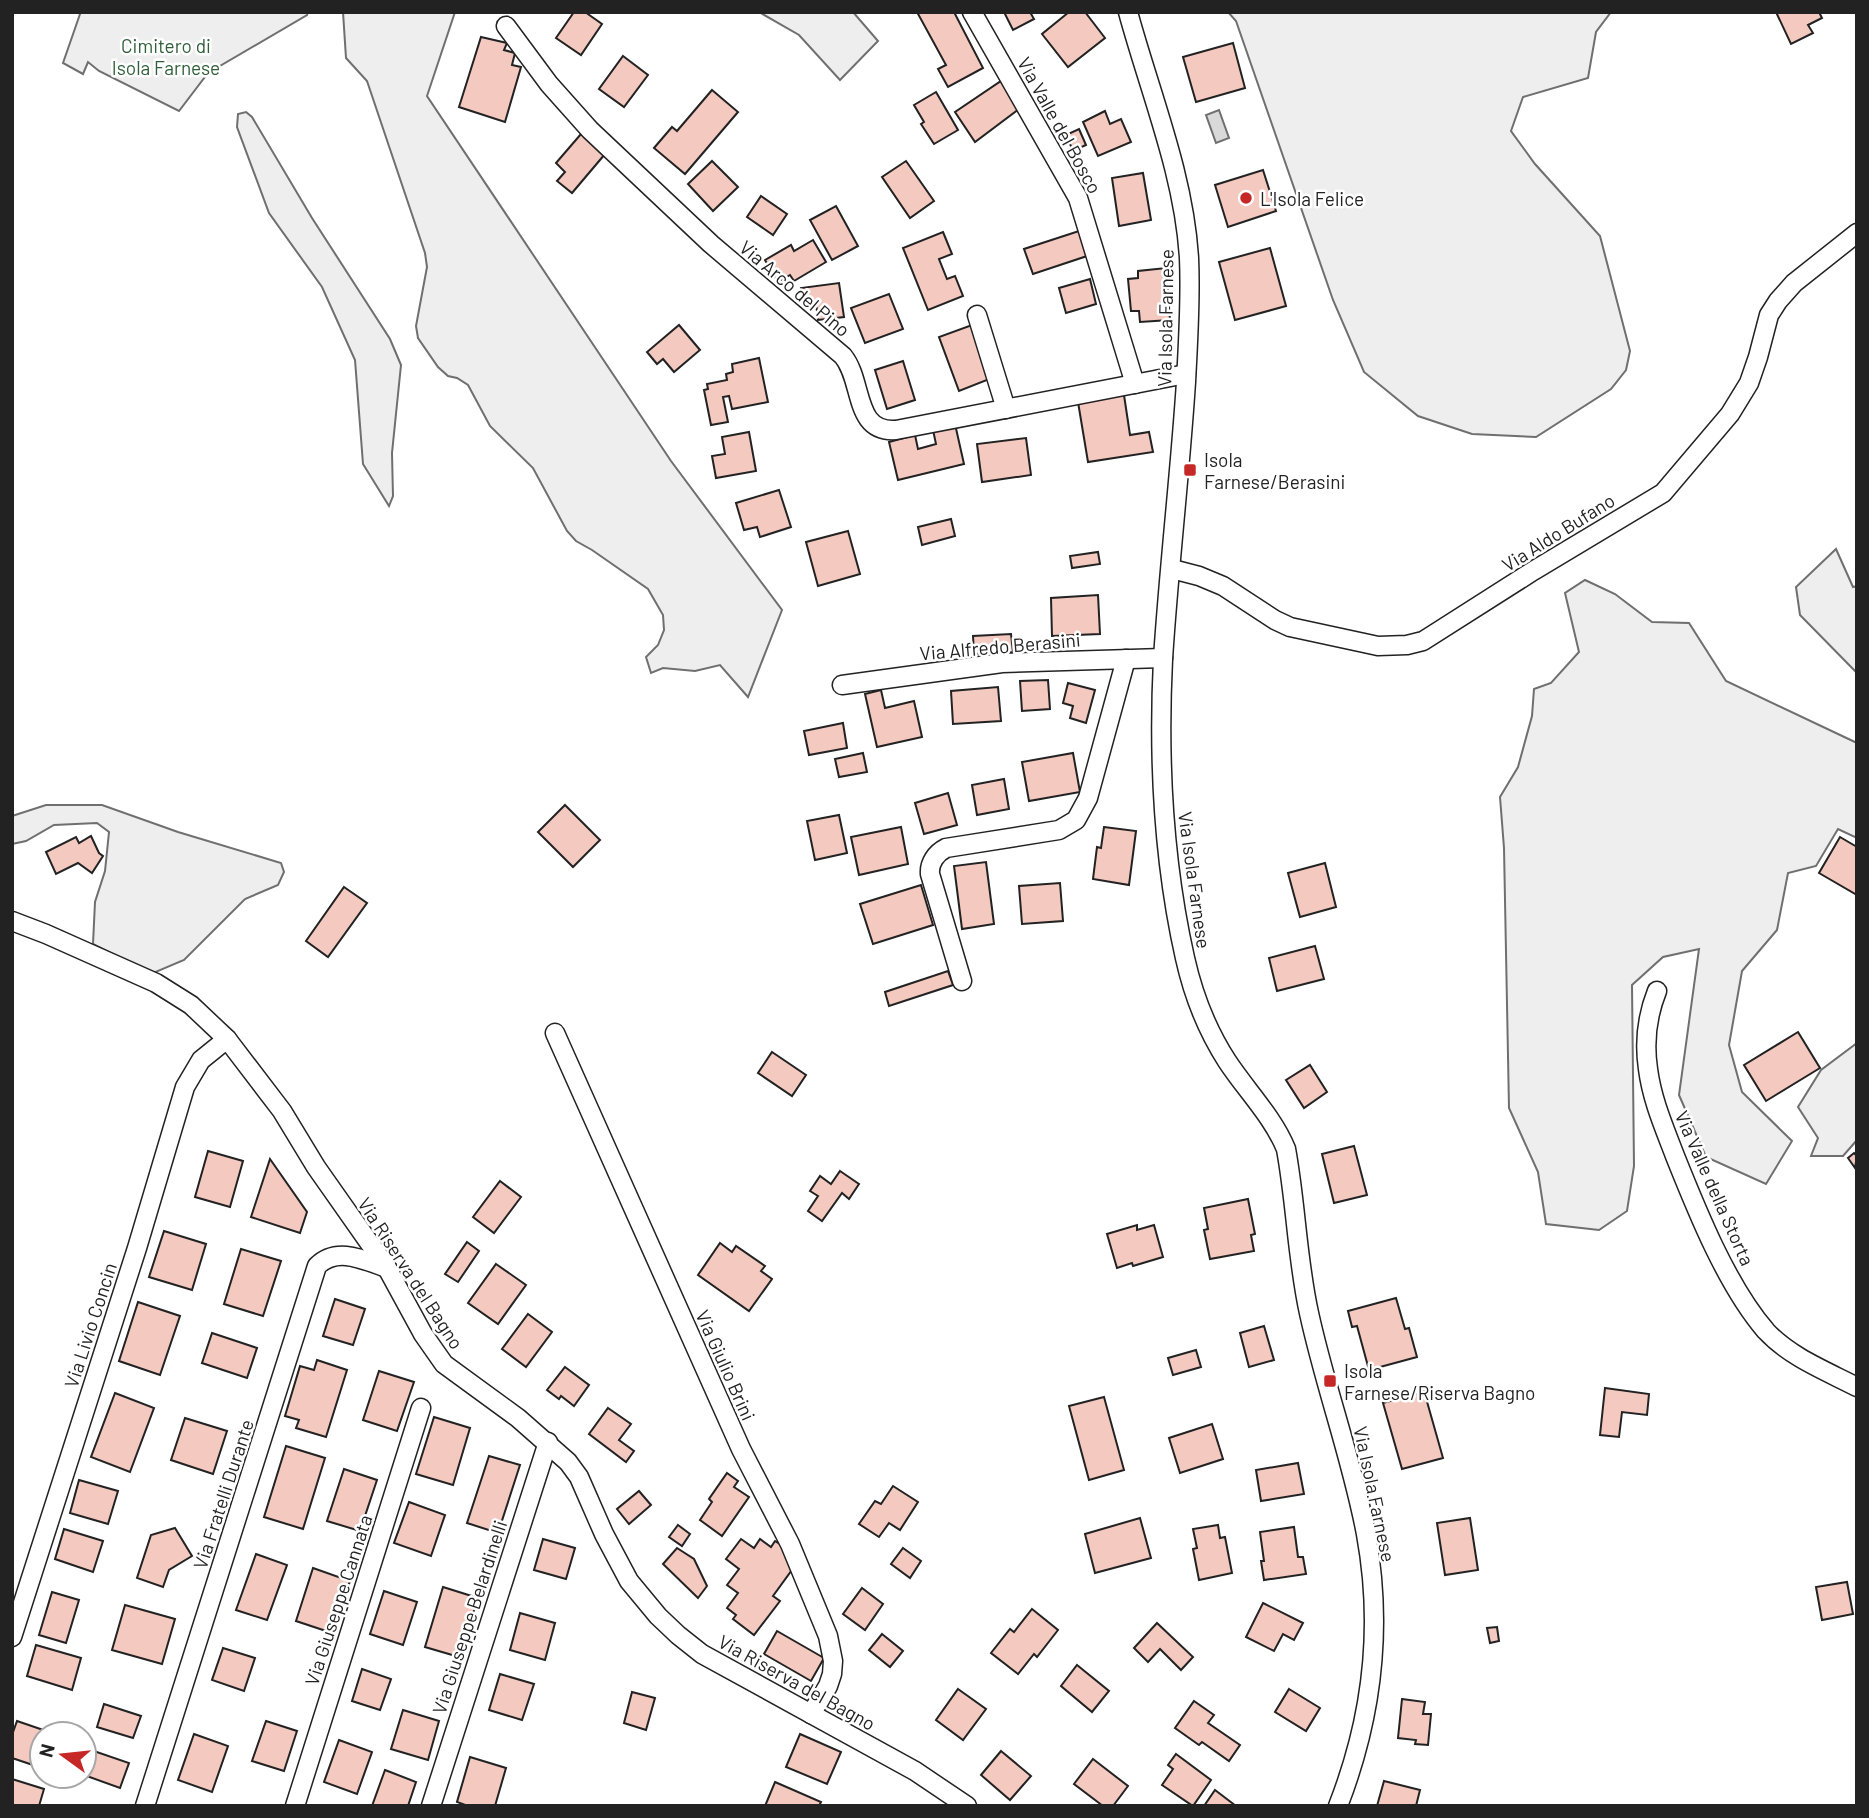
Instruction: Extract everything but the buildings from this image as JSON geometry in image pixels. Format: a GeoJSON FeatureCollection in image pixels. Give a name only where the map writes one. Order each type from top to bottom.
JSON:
{"type":"FeatureCollection","features":[{"type":"Feature","properties":{"kind":"street","name":"Via Valle del Bosco"},"geometry":{"type":"LineString","coordinates":[[972,12],[1078,198],[1135,384]]}},
{"type":"Feature","properties":{"kind":"street","name":"Via Isola Farnese"},"geometry":{"type":"LineString","coordinates":[[1128,12],[1172,165],[1185,225],[1190,291],[1172,569],[1163,658],[1161,729],[1164,829],[1172,894],[1186,961],[1200,1006],[1215,1041],[1278,1133],[1286,1149],[1309,1313],[1359,1503],[1369,1553],[1374,1622],[1369,1694],[1360,1742],[1338,1806]]}},
{"type":"Feature","properties":{"kind":"street","name":"Via Arco del Pino"},"geometry":{"type":"LineString","coordinates":[[506,26],[549,84],[590,130],[726,257],[843,356],[856,379],[866,417],[873,425],[883,430],[896,430],[1186,374]]}},
{"type":"Feature","properties":{"kind":"street","name":"Via Aldo Bufano"},"geometry":{"type":"LineString","coordinates":[[1172,569],[1223,586],[1275,621],[1290,627],[1378,646],[1407,645],[1423,641],[1663,493],[1736,404],[1748,383],[1758,358],[1769,315],[1778,301],[1794,283],[1857,233]]}},
{"type":"Feature","properties":{"kind":"street"},"geometry":{"type":"LineString","coordinates":[[977,315],[1006,409]]}},
{"type":"Feature","properties":{"kind":"street","name":"Via Alfredo Berasini"},"geometry":{"type":"LineString","coordinates":[[842,685],[1002,663],[1163,658]]}},
{"type":"Feature","properties":{"kind":"street"},"geometry":{"type":"LineString","coordinates":[[962,981],[930,874],[931,864],[936,855],[946,848],[1059,830],[1076,820],[1088,798],[1126,659]]}},
{"type":"Feature","properties":{"kind":"street","name":"Via Riserva del Bagno"},"geometry":{"type":"LineString","coordinates":[[12,921],[156,983],[191,1005],[227,1039],[282,1111],[316,1167],[387,1268],[423,1334],[444,1364],[548,1442],[568,1462],[579,1477],[615,1558],[629,1581],[678,1636],[702,1654],[915,1771],[967,1806]]}},
{"type":"Feature","properties":{"kind":"street","name":"Via Valle della Storta"},"geometry":{"type":"LineString","coordinates":[[1657,991],[1646,1041],[1653,1098],[1686,1183],[1715,1247],[1745,1301],[1771,1335],[1794,1353],[1857,1387]]}},
{"type":"Feature","properties":{"kind":"street","name":"Via Giulio Brini"},"geometry":{"type":"LineString","coordinates":[[555,1033],[741,1449],[790,1544],[828,1636],[833,1661],[832,1674],[811,1714]]}},
{"type":"Feature","properties":{"kind":"street","name":"Via Livio Concin"},"geometry":{"type":"LineString","coordinates":[[12,1637],[137,1248],[185,1087],[201,1060],[227,1039]]}},
{"type":"Feature","properties":{"kind":"street","name":"Via Fratelli Durante"},"geometry":{"type":"LineString","coordinates":[[145,1806],[317,1266],[326,1259],[341,1255],[387,1268]]}},
{"type":"Feature","properties":{"kind":"street","name":"Via Giuseppe Cannata"},"geometry":{"type":"LineString","coordinates":[[295,1806],[421,1408]]}},
{"type":"Feature","properties":{"kind":"street","name":"Via Giuseppe Belardinelli"},"geometry":{"type":"LineString","coordinates":[[430,1806],[548,1442]]}},
{"type":"Feature","properties":{"kind":"green space","name":"Cimitero di Isola Farnese"},"geometry":{"type":"Polygon","coordinates":[[[78,12],[308,12],[208,73],[179,111],[99,71],[88,62],[83,74],[63,63],[80,14],[78,12]]]}},
{"type":"Feature","properties":{"kind":"green space"},"geometry":{"type":"Polygon","coordinates":[[[343,12],[455,12],[427,96],[671,461],[782,610],[748,697],[720,665],[695,671],[663,668],[651,673],[646,657],[658,645],[664,630],[663,615],[648,589],[576,541],[567,531],[533,468],[490,426],[468,385],[448,376],[438,367],[418,338],[416,326],[427,267],[425,253],[367,81],[346,58],[343,12]]]}},
{"type":"Feature","properties":{"kind":"green space"},"geometry":{"type":"Polygon","coordinates":[[[759,12],[853,12],[878,41],[840,80],[799,35],[759,12]]]}},
{"type":"Feature","properties":{"kind":"green space"},"geometry":{"type":"Polygon","coordinates":[[[1228,12],[1611,12],[1596,32],[1588,78],[1523,97],[1511,131],[1535,164],[1600,236],[1630,351],[1626,370],[1611,389],[1536,437],[1472,434],[1418,416],[1364,372],[1333,300],[1236,21],[1228,12]]]}},
{"type":"Feature","properties":{"kind":"green space"},"geometry":{"type":"Polygon","coordinates":[[[246,112],[252,117],[312,218],[390,339],[401,365],[392,453],[393,496],[389,506],[363,464],[355,360],[322,287],[269,213],[237,127],[238,114],[246,112]]]}},
{"type":"Feature","properties":{"kind":"green space"},"geometry":{"type":"Polygon","coordinates":[[[1836,549],[1853,587],[1857,586],[1857,673],[1800,615],[1796,587],[1836,549]]]}},
{"type":"Feature","properties":{"kind":"green space"},"geometry":{"type":"Polygon","coordinates":[[[1585,580],[1615,594],[1652,622],[1689,623],[1726,681],[1857,743],[1857,838],[1838,829],[1816,866],[1788,873],[1777,930],[1742,971],[1729,1045],[1742,1092],[1792,1141],[1766,1184],[1706,1157],[1679,1095],[1699,949],[1663,957],[1632,985],[1634,1166],[1627,1211],[1599,1230],[1546,1224],[1538,1172],[1509,1108],[1504,848],[1500,797],[1518,767],[1532,716],[1534,689],[1551,683],[1579,652],[1565,593],[1585,580]]]}},
{"type":"Feature","properties":{"kind":"green space"},"geometry":{"type":"Polygon","coordinates":[[[46,805],[102,805],[178,832],[281,863],[284,872],[278,885],[245,899],[184,960],[151,974],[93,944],[95,902],[105,871],[109,832],[97,823],[54,825],[26,841],[12,844],[12,816],[46,805]]]}},
{"type":"Feature","properties":{"kind":"green space"},"geometry":{"type":"Polygon","coordinates":[[[1857,1043],[1857,1140],[1843,1156],[1811,1156],[1818,1138],[1798,1107],[1821,1070],[1857,1043]]]}},
{"type":"Feature","properties":{"kind":"shaded area"},"geometry":{"type":"Polygon","coordinates":[[[1219,110],[1229,138],[1216,143],[1206,115],[1219,110]]]}},
{"type":"Feature","properties":{"kind":"place","name":"L'Isola Felice"},"geometry":{"type":"Point","coordinates":[1246,198]}},
{"type":"Feature","properties":{"kind":"place","name":"Isola Farnese/Berasini"},"geometry":{"type":"Point","coordinates":[1190,470]}},
{"type":"Feature","properties":{"kind":"place","name":"Isola Farnese/Riserva Bagno"},"geometry":{"type":"Point","coordinates":[1330,1381]}}]}
